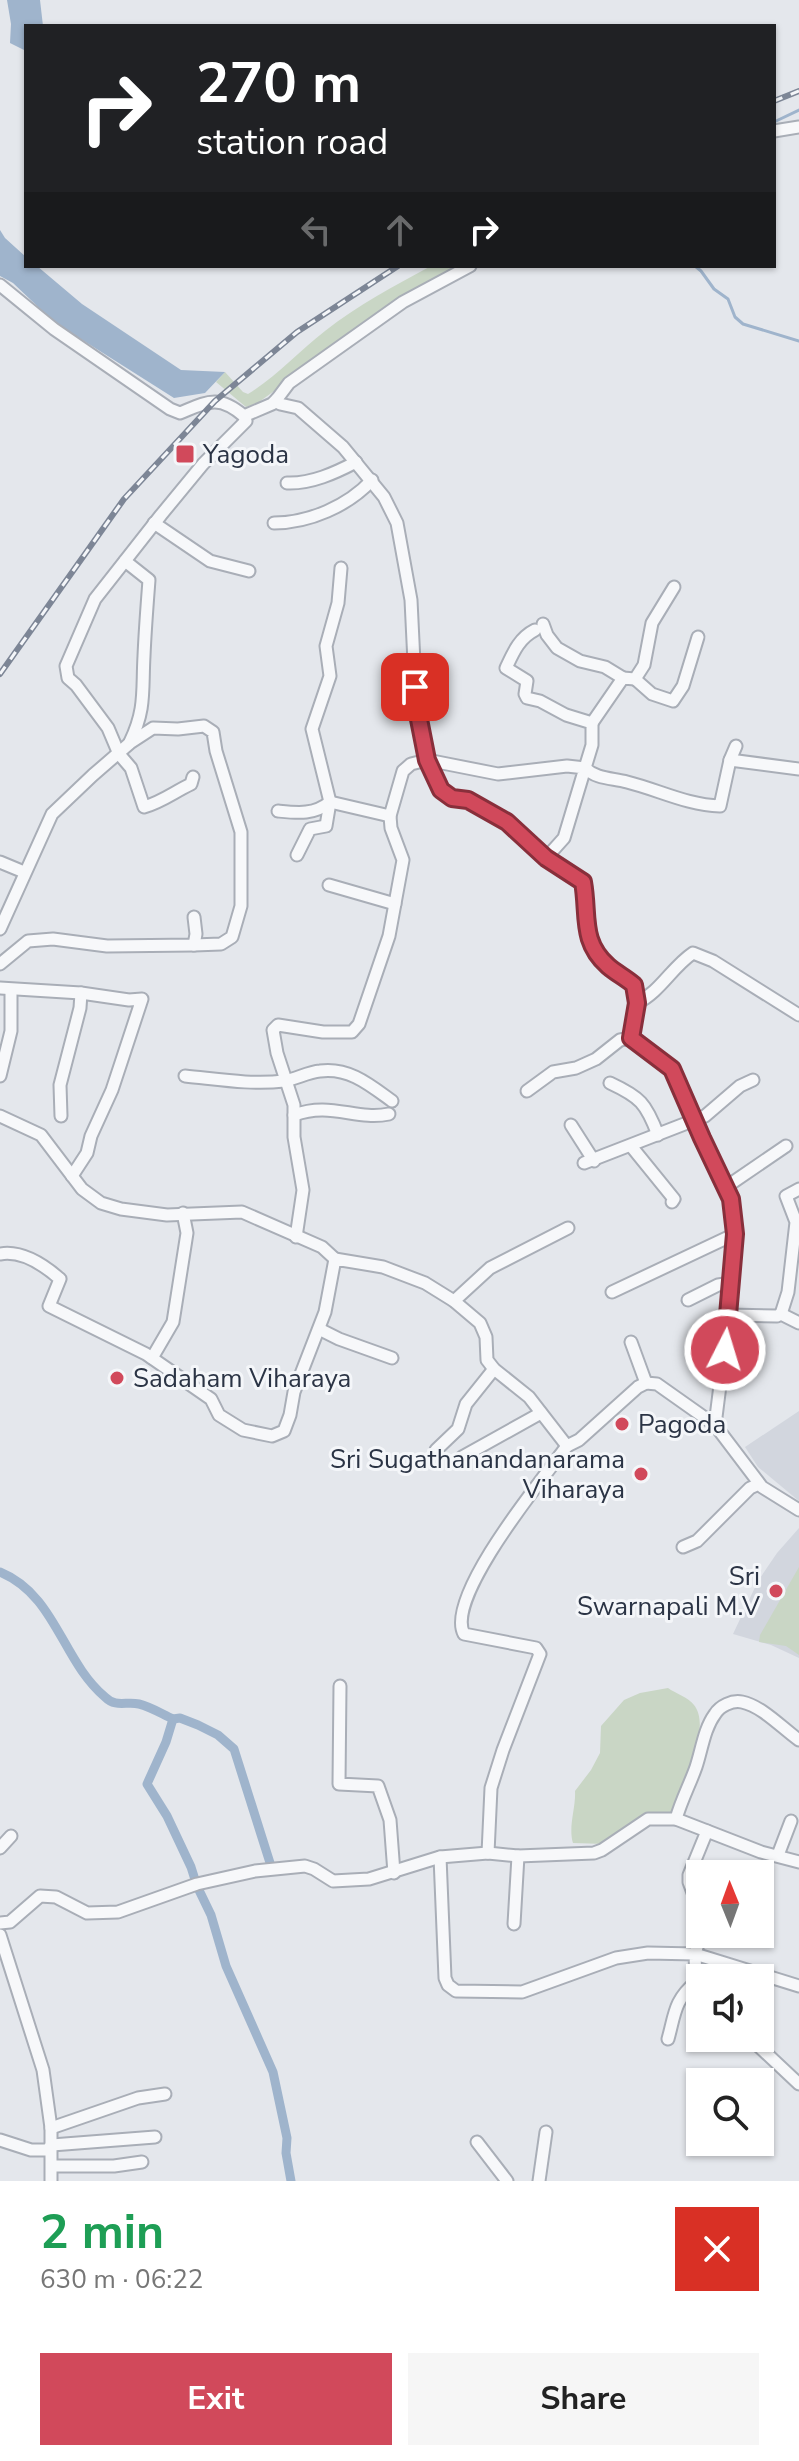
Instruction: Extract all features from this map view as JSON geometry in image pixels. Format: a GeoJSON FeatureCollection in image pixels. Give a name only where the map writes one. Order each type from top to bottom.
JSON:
{"type":"FeatureCollection","features":[{"type":"Feature","properties":{"kind":"street"},"geometry":{"type":"LineString","coordinates":[[776,131],[799,127]]}},
{"type":"Feature","properties":{"kind":"street"},"geometry":{"type":"LineString","coordinates":[[244,416],[272,404],[289,383],[403,302],[466,268]]}},
{"type":"Feature","properties":{"kind":"street"},"geometry":{"type":"LineString","coordinates":[[0,285],[54,329],[170,409],[180,413],[211,400],[226,404],[244,416],[246,421],[203,464],[95,599],[66,666],[68,678],[108,728],[119,754],[131,768],[144,807],[163,801],[191,784],[193,777]]}},
{"type":"Feature","properties":{"kind":"street"},"geometry":{"type":"LineString","coordinates":[[277,399],[280,404],[298,408],[309,415],[356,462],[384,497],[397,523],[411,600],[416,704],[427,760],[441,790],[452,798],[468,800],[507,822],[546,858],[583,882],[588,939],[593,950],[609,967],[634,985],[637,1003],[631,1038]]}},
{"type":"Feature","properties":{"kind":"street"},"geometry":{"type":"LineString","coordinates":[[287,483],[299,484],[321,478],[356,462]]}},
{"type":"Feature","properties":{"kind":"street"},"geometry":{"type":"LineString","coordinates":[[274,523],[298,521],[335,507],[361,492],[372,480]]}},
{"type":"Feature","properties":{"kind":"street"},"geometry":{"type":"LineString","coordinates":[[154,523],[210,561],[249,571]]}},
{"type":"Feature","properties":{"kind":"street"},"geometry":{"type":"LineString","coordinates":[[125,561],[149,580],[143,660],[144,694],[139,723],[130,743]]}},
{"type":"Feature","properties":{"kind":"street"},"geometry":{"type":"LineString","coordinates":[[297,855],[310,829],[326,826],[330,802],[312,729],[330,676],[326,646],[338,603],[341,568]]}},
{"type":"Feature","properties":{"kind":"street"},"geometry":{"type":"LineString","coordinates":[[546,858],[564,838],[592,745],[592,723],[644,665],[652,623],[674,587]]}},
{"type":"Feature","properties":{"kind":"street"},"geometry":{"type":"LineString","coordinates":[[592,723],[527,698],[527,681],[506,668],[514,649],[527,634],[539,627],[557,648],[580,661],[605,667],[652,694],[673,701],[683,686],[698,637]]}},
{"type":"Feature","properties":{"kind":"street"},"geometry":{"type":"LineString","coordinates":[[0,929],[52,814],[93,775],[153,728],[204,726],[213,732],[241,832],[241,906],[232,937],[221,944],[194,945],[107,946],[53,939],[28,941],[0,964]]}},
{"type":"Feature","properties":{"kind":"street"},"geometry":{"type":"LineString","coordinates":[[296,1237],[303,1190],[294,1137],[294,1105],[273,1030],[278,1025],[323,1032],[352,1032],[359,1024],[389,936],[403,860],[391,828],[390,816],[403,771],[411,764],[427,760],[498,774],[567,766],[585,768],[587,772],[604,778],[626,781],[700,805],[720,806],[736,746]]}},
{"type":"Feature","properties":{"kind":"street"},"geometry":{"type":"LineString","coordinates":[[730,760],[799,769]]}},
{"type":"Feature","properties":{"kind":"street"},"geometry":{"type":"LineString","coordinates":[[330,802],[390,816]]}},
{"type":"Feature","properties":{"kind":"street"},"geometry":{"type":"LineString","coordinates":[[278,811],[304,813],[321,809],[330,802]]}},
{"type":"Feature","properties":{"kind":"street"},"geometry":{"type":"LineString","coordinates":[[0,862],[24,872]]}},
{"type":"Feature","properties":{"kind":"street"},"geometry":{"type":"LineString","coordinates":[[329,885],[395,904]]}},
{"type":"Feature","properties":{"kind":"street"},"geometry":{"type":"LineString","coordinates":[[194,917],[194,945]]}},
{"type":"Feature","properties":{"kind":"street"},"geometry":{"type":"LineString","coordinates":[[637,1003],[662,985],[693,953],[713,961],[799,1015]]}},
{"type":"Feature","properties":{"kind":"street"},"geometry":{"type":"LineString","coordinates":[[0,1076],[11,1031],[6,989],[142,999],[112,1090],[91,1136],[87,1153],[72,1176]]}},
{"type":"Feature","properties":{"kind":"street"},"geometry":{"type":"LineString","coordinates":[[61,1116],[60,1085],[81,993]]}},
{"type":"Feature","properties":{"kind":"street"},"geometry":{"type":"LineString","coordinates":[[527,1091],[553,1072],[576,1068],[596,1059],[620,1040],[631,1038],[672,1069],[731,1199],[735,1234],[715,1425]]}},
{"type":"Feature","properties":{"kind":"street"},"geometry":{"type":"LineString","coordinates":[[185,1076],[248,1082],[286,1081],[320,1071],[340,1071],[362,1079],[392,1101]]}},
{"type":"Feature","properties":{"kind":"street"},"geometry":{"type":"LineString","coordinates":[[571,1125],[589,1162],[705,1116],[740,1086],[753,1080]]}},
{"type":"Feature","properties":{"kind":"street"},"geometry":{"type":"LineString","coordinates":[[610,1083],[636,1095],[651,1116],[658,1135]]}},
{"type":"Feature","properties":{"kind":"street"},"geometry":{"type":"LineString","coordinates":[[294,1115],[309,1110],[335,1109],[377,1117],[389,1114]]}},
{"type":"Feature","properties":{"kind":"street"},"geometry":{"type":"LineString","coordinates":[[0,1116],[41,1135],[82,1189],[101,1203],[167,1215],[242,1212],[322,1247],[335,1259],[383,1267],[425,1283],[454,1301],[480,1323],[486,1337],[487,1360],[529,1397],[567,1446]]}},
{"type":"Feature","properties":{"kind":"street"},"geometry":{"type":"LineString","coordinates":[[631,1146],[674,1199],[672,1202]]}},
{"type":"Feature","properties":{"kind":"street"},"geometry":{"type":"LineString","coordinates":[[726,1187],[786,1146]]}},
{"type":"Feature","properties":{"kind":"street"},"geometry":{"type":"LineString","coordinates":[[781,1314],[788,1292],[796,1222],[786,1196],[799,1189]]}},
{"type":"Feature","properties":{"kind":"street"},"geometry":{"type":"LineString","coordinates":[[149,1356],[173,1322],[187,1233],[183,1213]]}},
{"type":"Feature","properties":{"kind":"street"},"geometry":{"type":"LineString","coordinates":[[454,1301],[490,1268],[568,1228]]}},
{"type":"Feature","properties":{"kind":"street"},"geometry":{"type":"LineString","coordinates":[[612,1292],[735,1234]]}},
{"type":"Feature","properties":{"kind":"street"},"geometry":{"type":"LineString","coordinates":[[0,1254],[12,1252],[44,1265],[60,1279],[49,1306],[149,1356],[211,1399],[219,1415],[243,1430],[272,1436],[284,1431],[290,1415],[294,1392],[325,1312],[335,1259]]}},
{"type":"Feature","properties":{"kind":"street"},"geometry":{"type":"LineString","coordinates":[[688,1300],[718,1285],[731,1283]]}},
{"type":"Feature","properties":{"kind":"street"},"geometry":{"type":"LineString","coordinates":[[728,1315],[781,1314],[799,1323]]}},
{"type":"Feature","properties":{"kind":"street"},"geometry":{"type":"LineString","coordinates":[[319,1329],[392,1358]]}},
{"type":"Feature","properties":{"kind":"street"},"geometry":{"type":"LineString","coordinates":[[631,1342],[646,1383]]}},
{"type":"Feature","properties":{"kind":"street"},"geometry":{"type":"LineString","coordinates":[[436,1450],[458,1429],[466,1404],[494,1369]]}},
{"type":"Feature","properties":{"kind":"street"},"geometry":{"type":"LineString","coordinates":[[488,1853],[491,1788],[540,1654],[536,1648],[464,1634],[460,1621],[464,1605],[495,1542],[567,1446],[579,1440],[638,1387],[646,1383],[657,1384],[715,1425],[759,1484],[782,1502],[799,1510]]}},
{"type":"Feature","properties":{"kind":"street"},"geometry":{"type":"LineString","coordinates":[[462,1457],[541,1413]]}},
{"type":"Feature","properties":{"kind":"street"},"geometry":{"type":"LineString","coordinates":[[683,1547],[697,1541],[750,1488],[759,1484]]}},
{"type":"Feature","properties":{"kind":"street"},"geometry":{"type":"LineString","coordinates":[[340,1686],[339,1784],[378,1786],[390,1820],[394,1873]]}},
{"type":"Feature","properties":{"kind":"street"},"geometry":{"type":"LineString","coordinates":[[676,1819],[705,1736],[716,1712],[726,1704],[741,1702],[750,1706],[799,1740]]}},
{"type":"Feature","properties":{"kind":"street"},"geometry":{"type":"LineString","coordinates":[[51,2181],[51,2128],[43,2070],[0,1927],[40,1896],[56,1897],[87,1913],[118,1912],[196,1885],[255,1871],[305,1866],[340,1882],[394,1873],[440,1857],[488,1853],[518,1856],[594,1853],[648,1819],[676,1819],[761,1852],[799,1862]]}},
{"type":"Feature","properties":{"kind":"street"},"geometry":{"type":"LineString","coordinates":[[778,1855],[791,1821]]}},
{"type":"Feature","properties":{"kind":"street"},"geometry":{"type":"LineString","coordinates":[[695,1860],[707,1831]]}},
{"type":"Feature","properties":{"kind":"street"},"geometry":{"type":"LineString","coordinates":[[0,1848],[11,1836]]}},
{"type":"Feature","properties":{"kind":"street"},"geometry":{"type":"LineString","coordinates":[[514,1924],[518,1856]]}},
{"type":"Feature","properties":{"kind":"street"},"geometry":{"type":"LineString","coordinates":[[440,1857],[445,1978],[456,1991],[522,1992],[616,1958],[648,1953],[695,1954],[799,1986]]}},
{"type":"Feature","properties":{"kind":"street"},"geometry":{"type":"LineString","coordinates":[[696,1964],[697,1948]]}},
{"type":"Feature","properties":{"kind":"street"},"geometry":{"type":"LineString","coordinates":[[668,2039],[678,2000],[686,1991]]}},
{"type":"Feature","properties":{"kind":"street"},"geometry":{"type":"LineString","coordinates":[[765,2052],[799,2084]]}},
{"type":"Feature","properties":{"kind":"street"},"geometry":{"type":"LineString","coordinates":[[51,2128],[138,2098],[165,2094]]}},
{"type":"Feature","properties":{"kind":"street"},"geometry":{"type":"LineString","coordinates":[[539,2181],[546,2132]]}},
{"type":"Feature","properties":{"kind":"street"},"geometry":{"type":"LineString","coordinates":[[0,2140],[31,2150],[47,2150],[52,2145],[155,2137]]}},
{"type":"Feature","properties":{"kind":"street"},"geometry":{"type":"LineString","coordinates":[[477,2142],[507,2181]]}},
{"type":"Feature","properties":{"kind":"street"},"geometry":{"type":"LineString","coordinates":[[52,2166],[114,2166],[142,2162]]}},
{"type":"Feature","properties":{"kind":"shaded area","name":"Sri Swarnapali M.V"},"geometry":{"type":"Polygon","coordinates":[[[799,1411],[799,1501],[758,1467],[745,1447],[799,1411]]]}},
{"type":"Feature","properties":{"kind":"shaded area","name":"Sri Swarnapali M.V"},"geometry":{"type":"Polygon","coordinates":[[[799,1528],[799,1658],[771,1645],[733,1634],[758,1581],[799,1528]]]}},
{"type":"Feature","properties":{"kind":"green space"},"geometry":{"type":"Polygon","coordinates":[[[427,268],[454,268],[403,297],[259,402],[246,407],[216,382],[225,372],[248,394],[315,339],[376,296],[427,268]]]}},
{"type":"Feature","properties":{"kind":"green space"},"geometry":{"type":"Polygon","coordinates":[[[799,1567],[799,1655],[786,1646],[759,1642],[760,1635],[799,1567]]]}},
{"type":"Feature","properties":{"kind":"green space"},"geometry":{"type":"Polygon","coordinates":[[[668,1688],[694,1705],[700,1728],[698,1743],[673,1813],[604,1844],[573,1843],[571,1831],[575,1791],[600,1753],[601,1726],[624,1700],[640,1693],[668,1688]]]}},
{"type":"Feature","properties":{"kind":"water"},"geometry":{"type":"Polygon","coordinates":[[[7,0],[40,0],[43,24],[24,24],[24,50],[10,43],[7,0]]]}},
{"type":"Feature","properties":{"kind":"water"},"geometry":{"type":"Polygon","coordinates":[[[0,230],[24,255],[24,268],[39,268],[82,304],[181,370],[225,372],[205,393],[174,398],[54,322],[13,283],[0,276],[0,230]]]}},
{"type":"Feature","properties":{"kind":"waterway"},"geometry":{"type":"LineString","coordinates":[[776,121],[799,110]]}},
{"type":"Feature","properties":{"kind":"waterway"},"geometry":{"type":"LineString","coordinates":[[697,268],[714,289],[728,299],[735,317],[743,324],[799,341]]}},
{"type":"Feature","properties":{"kind":"waterway"},"geometry":{"type":"LineString","coordinates":[[0,1572],[19,1582],[34,1596],[78,1666],[105,1697],[117,1703],[143,1705],[173,1719],[147,1784],[167,1816],[191,1867],[211,1915],[226,1966],[273,2072],[287,2138],[291,2181]]}},
{"type":"Feature","properties":{"kind":"waterway"},"geometry":{"type":"LineString","coordinates":[[173,1719],[180,1718],[198,1725],[218,1735],[234,1749],[271,1866]]}},
{"type":"Feature","properties":{"kind":"railway"},"geometry":{"type":"LineString","coordinates":[[776,100],[799,91]]}},
{"type":"Feature","properties":{"kind":"railway"},"geometry":{"type":"LineString","coordinates":[[0,674],[124,499],[215,401],[297,332],[395,268]]}},
{"type":"Feature","properties":{"kind":"place","name":"Yagoda"},"geometry":{"type":"Point","coordinates":[185,454]}},
{"type":"Feature","properties":{"kind":"place","name":"Sadaham Viharaya"},"geometry":{"type":"Point","coordinates":[117,1378]}},
{"type":"Feature","properties":{"kind":"place","name":"Pagoda"},"geometry":{"type":"Point","coordinates":[622,1424]}},
{"type":"Feature","properties":{"kind":"place","name":"Sri Sugathanandanarama Viharaya"},"geometry":{"type":"Point","coordinates":[641,1474]}},
{"type":"Feature","properties":{"kind":"place","name":"Sri Swarnapali M.V"},"geometry":{"type":"Point","coordinates":[776,1591]}},
{"type":"Feature","properties":{"kind":"route"},"geometry":{"type":"LineString","coordinates":[[415,687],[427,760],[437,785],[452,798],[468,800],[507,822],[546,858],[583,882],[588,939],[593,950],[609,967],[634,985],[637,1003],[631,1038],[672,1069],[731,1199],[735,1234],[725,1350]]}}]}
